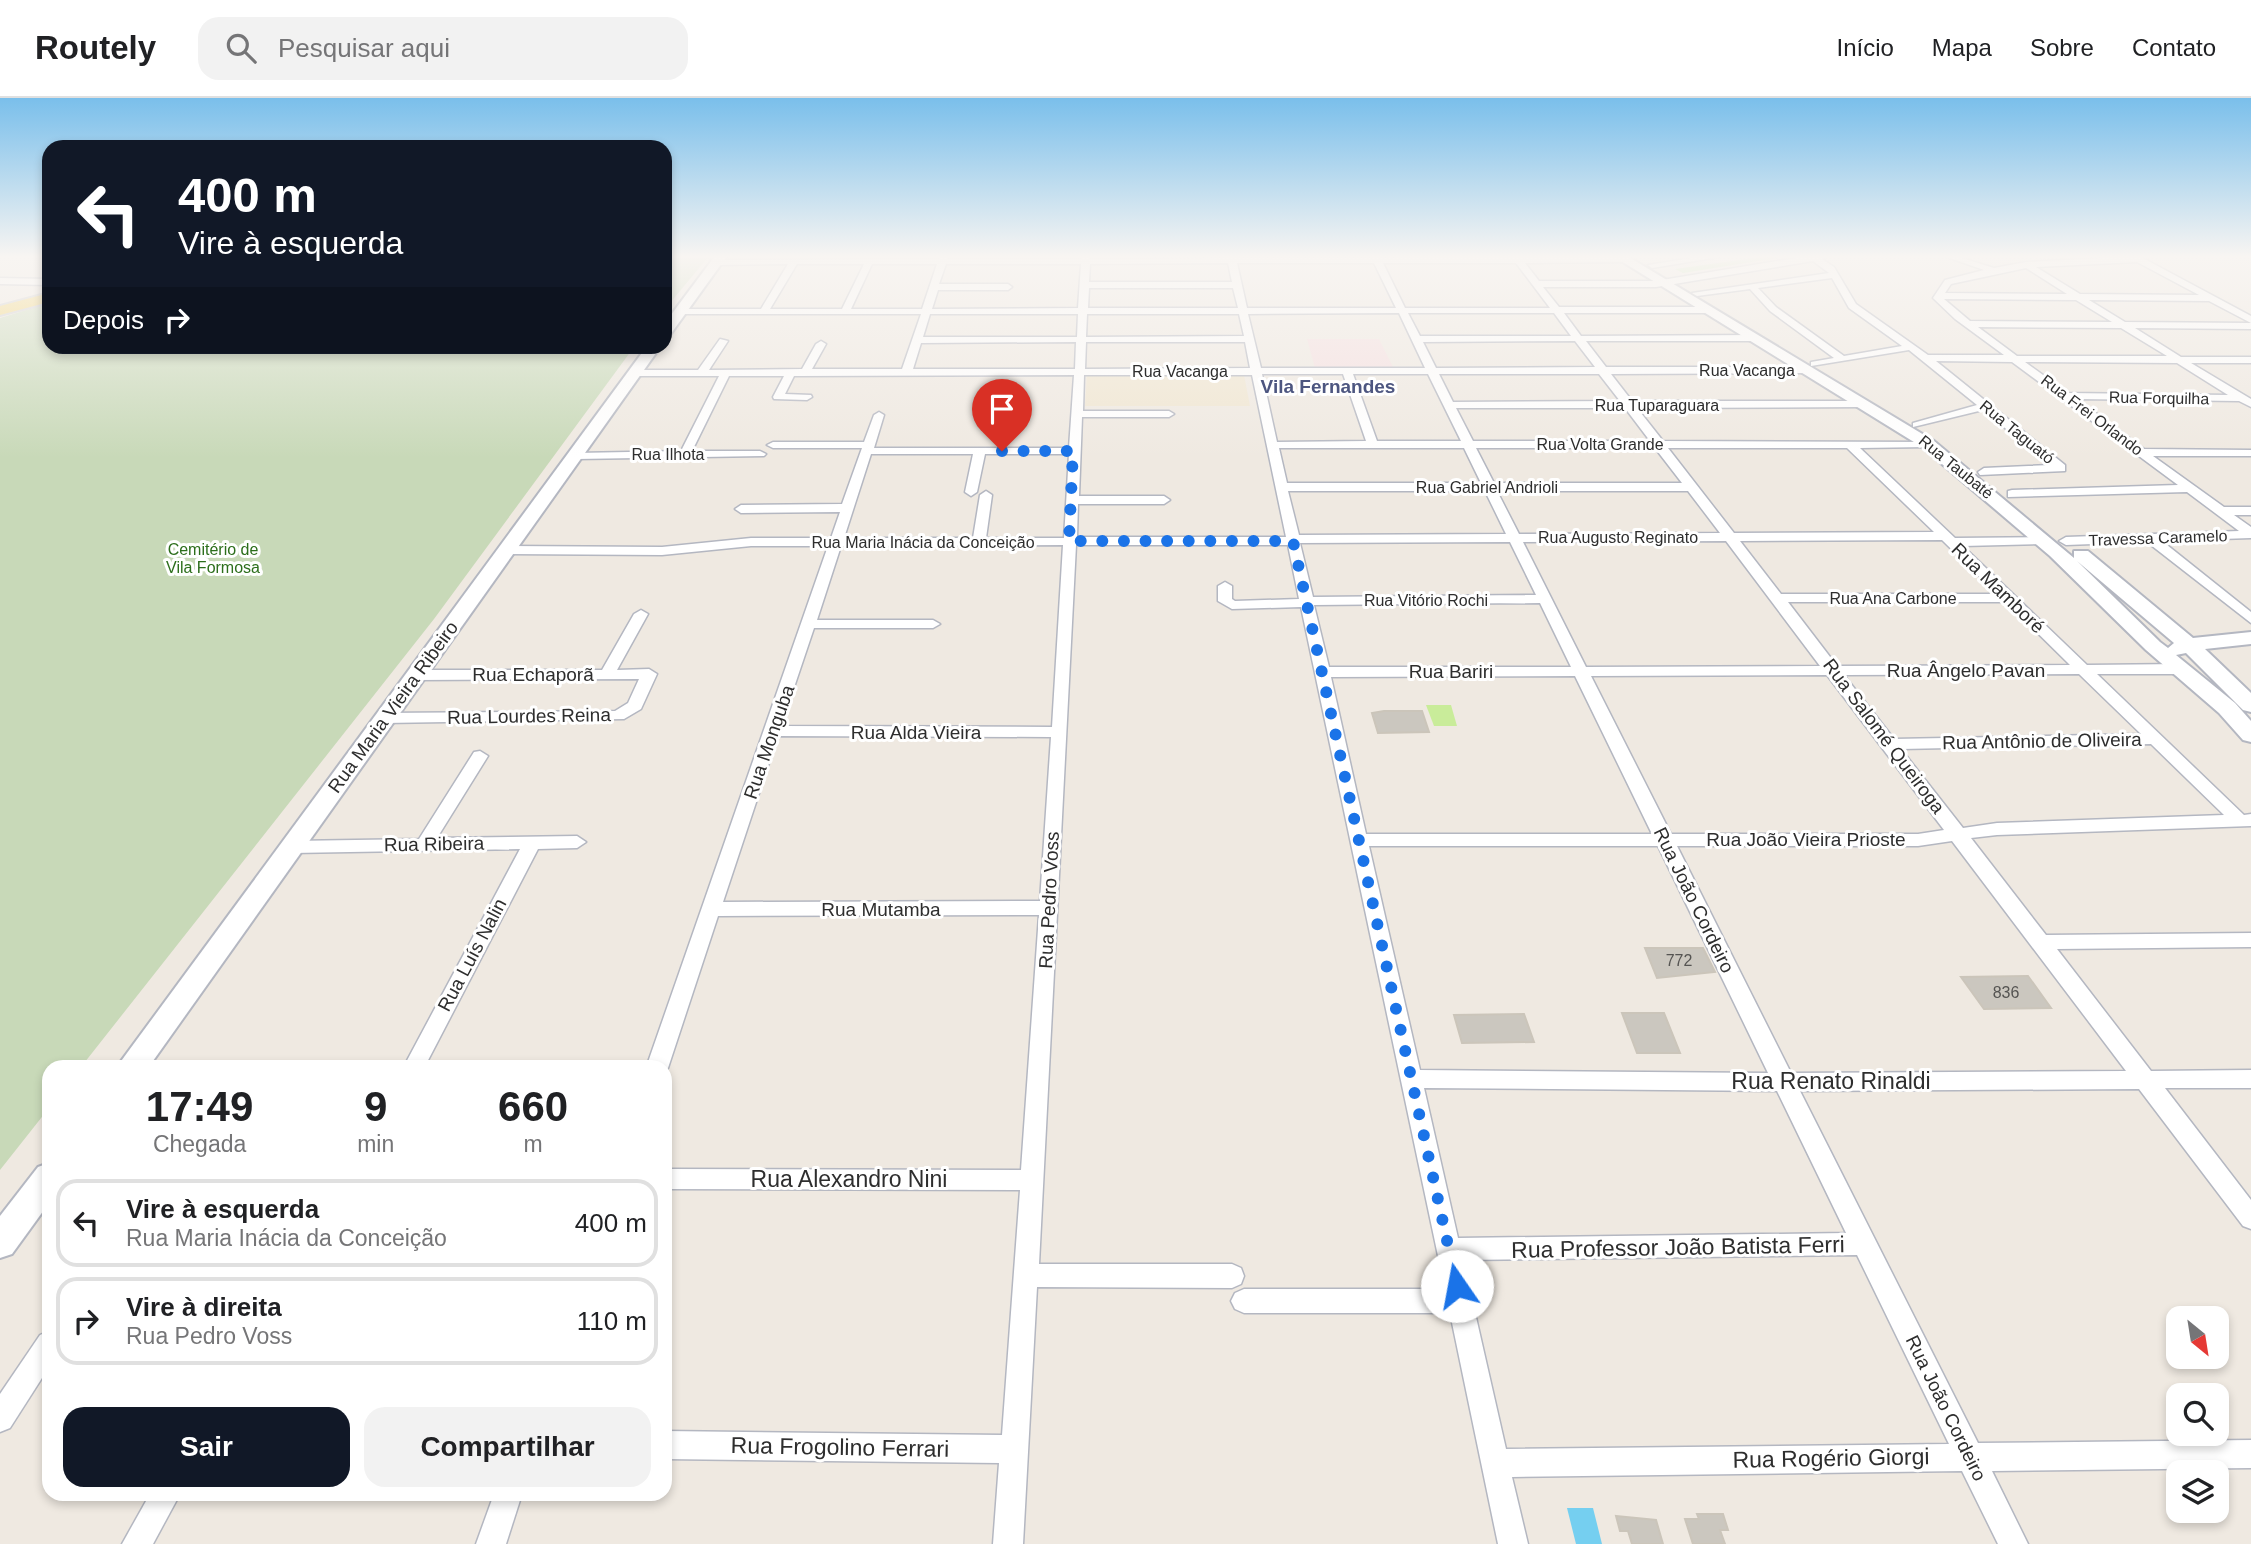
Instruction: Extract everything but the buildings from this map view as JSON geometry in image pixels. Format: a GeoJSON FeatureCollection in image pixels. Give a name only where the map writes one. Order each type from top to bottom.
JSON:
{"type":"FeatureCollection","features":[{"type":"Feature","properties":{"kind":"main road","name":"Rua Taubaté"},"geometry":{"type":"LineString","coordinates":[[1732,323],[1917,425],[1984,472],[2183,640],[2251,705]]}},
{"type":"Feature","properties":{"kind":"main road","name":"Rua Taubaté"},"geometry":{"type":"LineString","coordinates":[[1744,323],[1928,444],[2043,540],[2153,646],[2228,708],[2251,735]]}},
{"type":"Feature","properties":{"kind":"main road","name":"Rua Maria Vieira Ribeiro"},"geometry":{"type":"LineString","coordinates":[[137,1060],[648,354]]}},
{"type":"Feature","properties":{"kind":"main road"},"geometry":{"type":"LineString","coordinates":[[2082,577],[2082,572],[2089,571],[2110,580]]}},
{"type":"Feature","properties":{"kind":"main road"},"geometry":{"type":"LineString","coordinates":[[2153,646],[2176,650],[2183,640],[2251,638]]}},
{"type":"Feature","properties":{"kind":"main road"},"geometry":{"type":"LineString","coordinates":[[0,1243],[42,1186]]}},
{"type":"Feature","properties":{"kind":"street"},"geometry":{"type":"LineString","coordinates":[[907,371],[922,323]]}},
{"type":"Feature","properties":{"kind":"street","name":"Rua Pedro Voss"},"geometry":{"type":"LineString","coordinates":[[1008,1544],[1049,908],[1082,323]]}},
{"type":"Feature","properties":{"kind":"street"},"geometry":{"type":"LineString","coordinates":[[1245,323],[1513,1544]]}},
{"type":"Feature","properties":{"kind":"street","name":"Rua João Cordeiro"},"geometry":{"type":"LineString","coordinates":[[1409,323],[2013,1544]]}},
{"type":"Feature","properties":{"kind":"street","name":"Rua Salomé Queiroga"},"geometry":{"type":"LineString","coordinates":[[1568,323],[2251,1218]]}},
{"type":"Feature","properties":{"kind":"street"},"geometry":{"type":"LineString","coordinates":[[1793,323],[1842,359]]}},
{"type":"Feature","properties":{"kind":"street","name":"Rua Taguató"},"geometry":{"type":"LineString","coordinates":[[1877,323],[1926,358],[2062,468],[1984,472]]}},
{"type":"Feature","properties":{"kind":"street"},"geometry":{"type":"LineString","coordinates":[[1968,324],[2251,326]]}},
{"type":"Feature","properties":{"kind":"street","name":"Rua Frei Orlando"},"geometry":{"type":"LineString","coordinates":[[1968,324],[2251,534]]}},
{"type":"Feature","properties":{"kind":"street"},"geometry":{"type":"LineString","coordinates":[[2124,325],[2248,400]]}},
{"type":"Feature","properties":{"kind":"street"},"geometry":{"type":"LineString","coordinates":[[1416,339],[1757,338]]}},
{"type":"Feature","properties":{"kind":"street"},"geometry":{"type":"LineString","coordinates":[[917,340],[1249,340]]}},
{"type":"Feature","properties":{"kind":"street"},"geometry":{"type":"LineString","coordinates":[[702,372],[723,341]]}},
{"type":"Feature","properties":{"kind":"street"},"geometry":{"type":"LineString","coordinates":[[806,372],[821,344]]}},
{"type":"Feature","properties":{"kind":"street","name":"Rua Vacanga"},"geometry":{"type":"LineString","coordinates":[[635,373],[1812,367],[1911,347]]}},
{"type":"Feature","properties":{"kind":"street"},"geometry":{"type":"LineString","coordinates":[[1926,358],[2251,360]]}},
{"type":"Feature","properties":{"kind":"street"},"geometry":{"type":"LineString","coordinates":[[1347,371],[1373,444]]}},
{"type":"Feature","properties":{"kind":"street"},"geometry":{"type":"LineString","coordinates":[[685,454],[705,418],[709,399],[726,372]]}},
{"type":"Feature","properties":{"kind":"street"},"geometry":{"type":"LineString","coordinates":[[791,372],[778,397],[807,397]]}},
{"type":"Feature","properties":{"kind":"street","name":"Rua Forquilha"},"geometry":{"type":"LineString","coordinates":[[2067,397],[2248,400]]}},
{"type":"Feature","properties":{"kind":"street","name":"Rua Tuparaguara"},"geometry":{"type":"LineString","coordinates":[[1449,405],[1866,404]]}},
{"type":"Feature","properties":{"kind":"street"},"geometry":{"type":"LineString","coordinates":[[1917,425],[1986,406]]}},
{"type":"Feature","properties":{"kind":"street"},"geometry":{"type":"LineString","coordinates":[[1075,414],[1170,414]]}},
{"type":"Feature","properties":{"kind":"street","name":"Rua Monguba"},"geometry":{"type":"LineString","coordinates":[[660,1060],[879,415]]}},
{"type":"Feature","properties":{"kind":"street","name":"Rua Mamboré"},"geometry":{"type":"LineString","coordinates":[[1850,444],[2153,739],[2244,820]]}},
{"type":"Feature","properties":{"kind":"street","name":"Rua Volta Grande"},"geometry":{"type":"LineString","coordinates":[[1273,445],[1928,444]]}},
{"type":"Feature","properties":{"kind":"street"},"geometry":{"type":"LineString","coordinates":[[773,445],[1073,451]]}},
{"type":"Feature","properties":{"kind":"street"},"geometry":{"type":"LineString","coordinates":[[971,492],[980,450]]}},
{"type":"Feature","properties":{"kind":"street"},"geometry":{"type":"LineString","coordinates":[[2141,452],[2251,453]]}},
{"type":"Feature","properties":{"kind":"street","name":"Rua Ilhota"},"geometry":{"type":"LineString","coordinates":[[576,456],[760,454]]}},
{"type":"Feature","properties":{"kind":"street","name":"Rua Gabriel Andrioli"},"geometry":{"type":"LineString","coordinates":[[1282,487],[1693,487]]}},
{"type":"Feature","properties":{"kind":"street"},"geometry":{"type":"LineString","coordinates":[[2012,494],[2191,488]]}},
{"type":"Feature","properties":{"kind":"street"},"geometry":{"type":"LineString","coordinates":[[979,542],[986,495]]}},
{"type":"Feature","properties":{"kind":"street"},"geometry":{"type":"LineString","coordinates":[[1071,500],[1164,500]]}},
{"type":"Feature","properties":{"kind":"street"},"geometry":{"type":"LineString","coordinates":[[741,509],[848,509]]}},
{"type":"Feature","properties":{"kind":"street"},"geometry":{"type":"LineString","coordinates":[[2221,511],[2251,511]]}},
{"type":"Feature","properties":{"kind":"street","name":"Travessa Caramelo"},"geometry":{"type":"LineString","coordinates":[[2066,541],[2251,534]]}},
{"type":"Feature","properties":{"kind":"street","name":"Rua Augusto Reginato"},"geometry":{"type":"LineString","coordinates":[[1293,540],[1730,536],[2043,540]]}},
{"type":"Feature","properties":{"kind":"street"},"geometry":{"type":"LineString","coordinates":[[2150,538],[2251,619]]}},
{"type":"Feature","properties":{"kind":"street","name":"Rua Maria Inácia da Conceição"},"geometry":{"type":"LineString","coordinates":[[508,550],[662,551],[722,543],[1293,540]]}},
{"type":"Feature","properties":{"kind":"street","name":"Rua Vitório Rochi"},"geometry":{"type":"LineString","coordinates":[[1225,586],[1225,600],[1232,605],[1545,599]]}},
{"type":"Feature","properties":{"kind":"street","name":"Rua Ana Carbone"},"geometry":{"type":"LineString","coordinates":[[1777,598],[2009,598]]}},
{"type":"Feature","properties":{"kind":"street"},"geometry":{"type":"LineString","coordinates":[[607,674],[640,614]]}},
{"type":"Feature","properties":{"kind":"street"},"geometry":{"type":"LineString","coordinates":[[809,624],[933,624]]}},
{"type":"Feature","properties":{"kind":"street","name":"Rua Ângelo Pavan"},"geometry":{"type":"LineString","coordinates":[[1581,671],[2182,669]]}},
{"type":"Feature","properties":{"kind":"street","name":"Rua Bariri"},"geometry":{"type":"LineString","coordinates":[[1321,672],[1581,671]]}},
{"type":"Feature","properties":{"kind":"street","name":"Rua Echaporã"},"geometry":{"type":"LineString","coordinates":[[416,675],[649,674]]}},
{"type":"Feature","properties":{"kind":"street","name":"Rua Lourdes Reina"},"geometry":{"type":"LineString","coordinates":[[384,718],[618,716],[635,706],[649,674]]}},
{"type":"Feature","properties":{"kind":"street","name":"Rua Alda Vieira"},"geometry":{"type":"LineString","coordinates":[[773,731],[1058,732]]}},
{"type":"Feature","properties":{"kind":"street","name":"Rua Antônio de Oliveira"},"geometry":{"type":"LineString","coordinates":[[1889,744],[2153,739]]}},
{"type":"Feature","properties":{"kind":"street"},"geometry":{"type":"LineString","coordinates":[[425,844],[480,757]]}},
{"type":"Feature","properties":{"kind":"street","name":"Rua João Vieira Prioste"},"geometry":{"type":"LineString","coordinates":[[1360,840],[1918,839],[1997,830],[2244,820]]}},
{"type":"Feature","properties":{"kind":"street","name":"Rua Ribeira"},"geometry":{"type":"LineString","coordinates":[[292,847],[577,842]]}},
{"type":"Feature","properties":{"kind":"street","name":"Rua Luís Nalin"},"geometry":{"type":"LineString","coordinates":[[417,1060],[532,843]]}},
{"type":"Feature","properties":{"kind":"street","name":"Rua Mutamba"},"geometry":{"type":"LineString","coordinates":[[713,909],[1049,908]]}},
{"type":"Feature","properties":{"kind":"street"},"geometry":{"type":"LineString","coordinates":[[2040,942],[2251,940]]}},
{"type":"Feature","properties":{"kind":"street","name":"Rua Renato Rinaldi"},"geometry":{"type":"LineString","coordinates":[[1411,1079],[1784,1082],[2251,1079]]}},
{"type":"Feature","properties":{"kind":"street","name":"Rua Alexandro Nini"},"geometry":{"type":"LineString","coordinates":[[672,1179],[1032,1180]]}},
{"type":"Feature","properties":{"kind":"street","name":"Rua Professor João Batista Ferri"},"geometry":{"type":"LineString","coordinates":[[1449,1249],[1865,1244]]}},
{"type":"Feature","properties":{"kind":"street"},"geometry":{"type":"LineString","coordinates":[[1026,1275],[1232,1276]]}},
{"type":"Feature","properties":{"kind":"street"},"geometry":{"type":"LineString","coordinates":[[1244,1301],[1460,1301]]}},
{"type":"Feature","properties":{"kind":"street"},"geometry":{"type":"LineString","coordinates":[[0,1418],[42,1355]]}},
{"type":"Feature","properties":{"kind":"street","name":"Rua Frogolino Ferrari"},"geometry":{"type":"LineString","coordinates":[[672,1445],[1014,1449]]}},
{"type":"Feature","properties":{"kind":"street","name":"Rua Rogério Giorgi"},"geometry":{"type":"LineString","coordinates":[[1495,1463],[2251,1454]]}},
{"type":"Feature","properties":{"kind":"street"},"geometry":{"type":"LineString","coordinates":[[137,1544],[162,1501]]}},
{"type":"Feature","properties":{"kind":"street"},"geometry":{"type":"LineString","coordinates":[[491,1544],[506,1501]]}},
{"type":"Feature","properties":{"kind":"shaded area"},"geometry":{"type":"Polygon","coordinates":[[[1307,339],[1379,339],[1393,367],[1315,368],[1307,339]]]}},
{"type":"Feature","properties":{"kind":"shaded area"},"geometry":{"type":"Polygon","coordinates":[[[1087,374],[1240,374],[1244,375],[1250,406],[1085,406],[1087,374]]]}},
{"type":"Feature","properties":{"kind":"green space","name":"Cemitério de Vila Formosa"},"geometry":{"type":"Polygon","coordinates":[[[0,323],[42,323],[42,354],[629,354],[434,619],[87,1060],[42,1060],[42,1117],[0,1170],[0,323]]]}},
{"type":"Feature","properties":{"kind":"green space"},"geometry":{"type":"Polygon","coordinates":[[[1426,705],[1451,705],[1457,726],[1434,726],[1426,705]]]}},
{"type":"Feature","properties":{"kind":"water"},"geometry":{"type":"Polygon","coordinates":[[[1567,1508],[1593,1508],[1602,1544],[1576,1544],[1567,1508]]]}},
{"type":"Feature","properties":{"kind":"district","name":"Vila Fernandes"},"geometry":{"type":"Point","coordinates":[1328,386]}},
{"type":"Feature","properties":{"kind":"route"},"geometry":{"type":"LineString","coordinates":[[1002,451],[1073,451],[1069,541],[1293,541],[1457,1286]]}}]}
